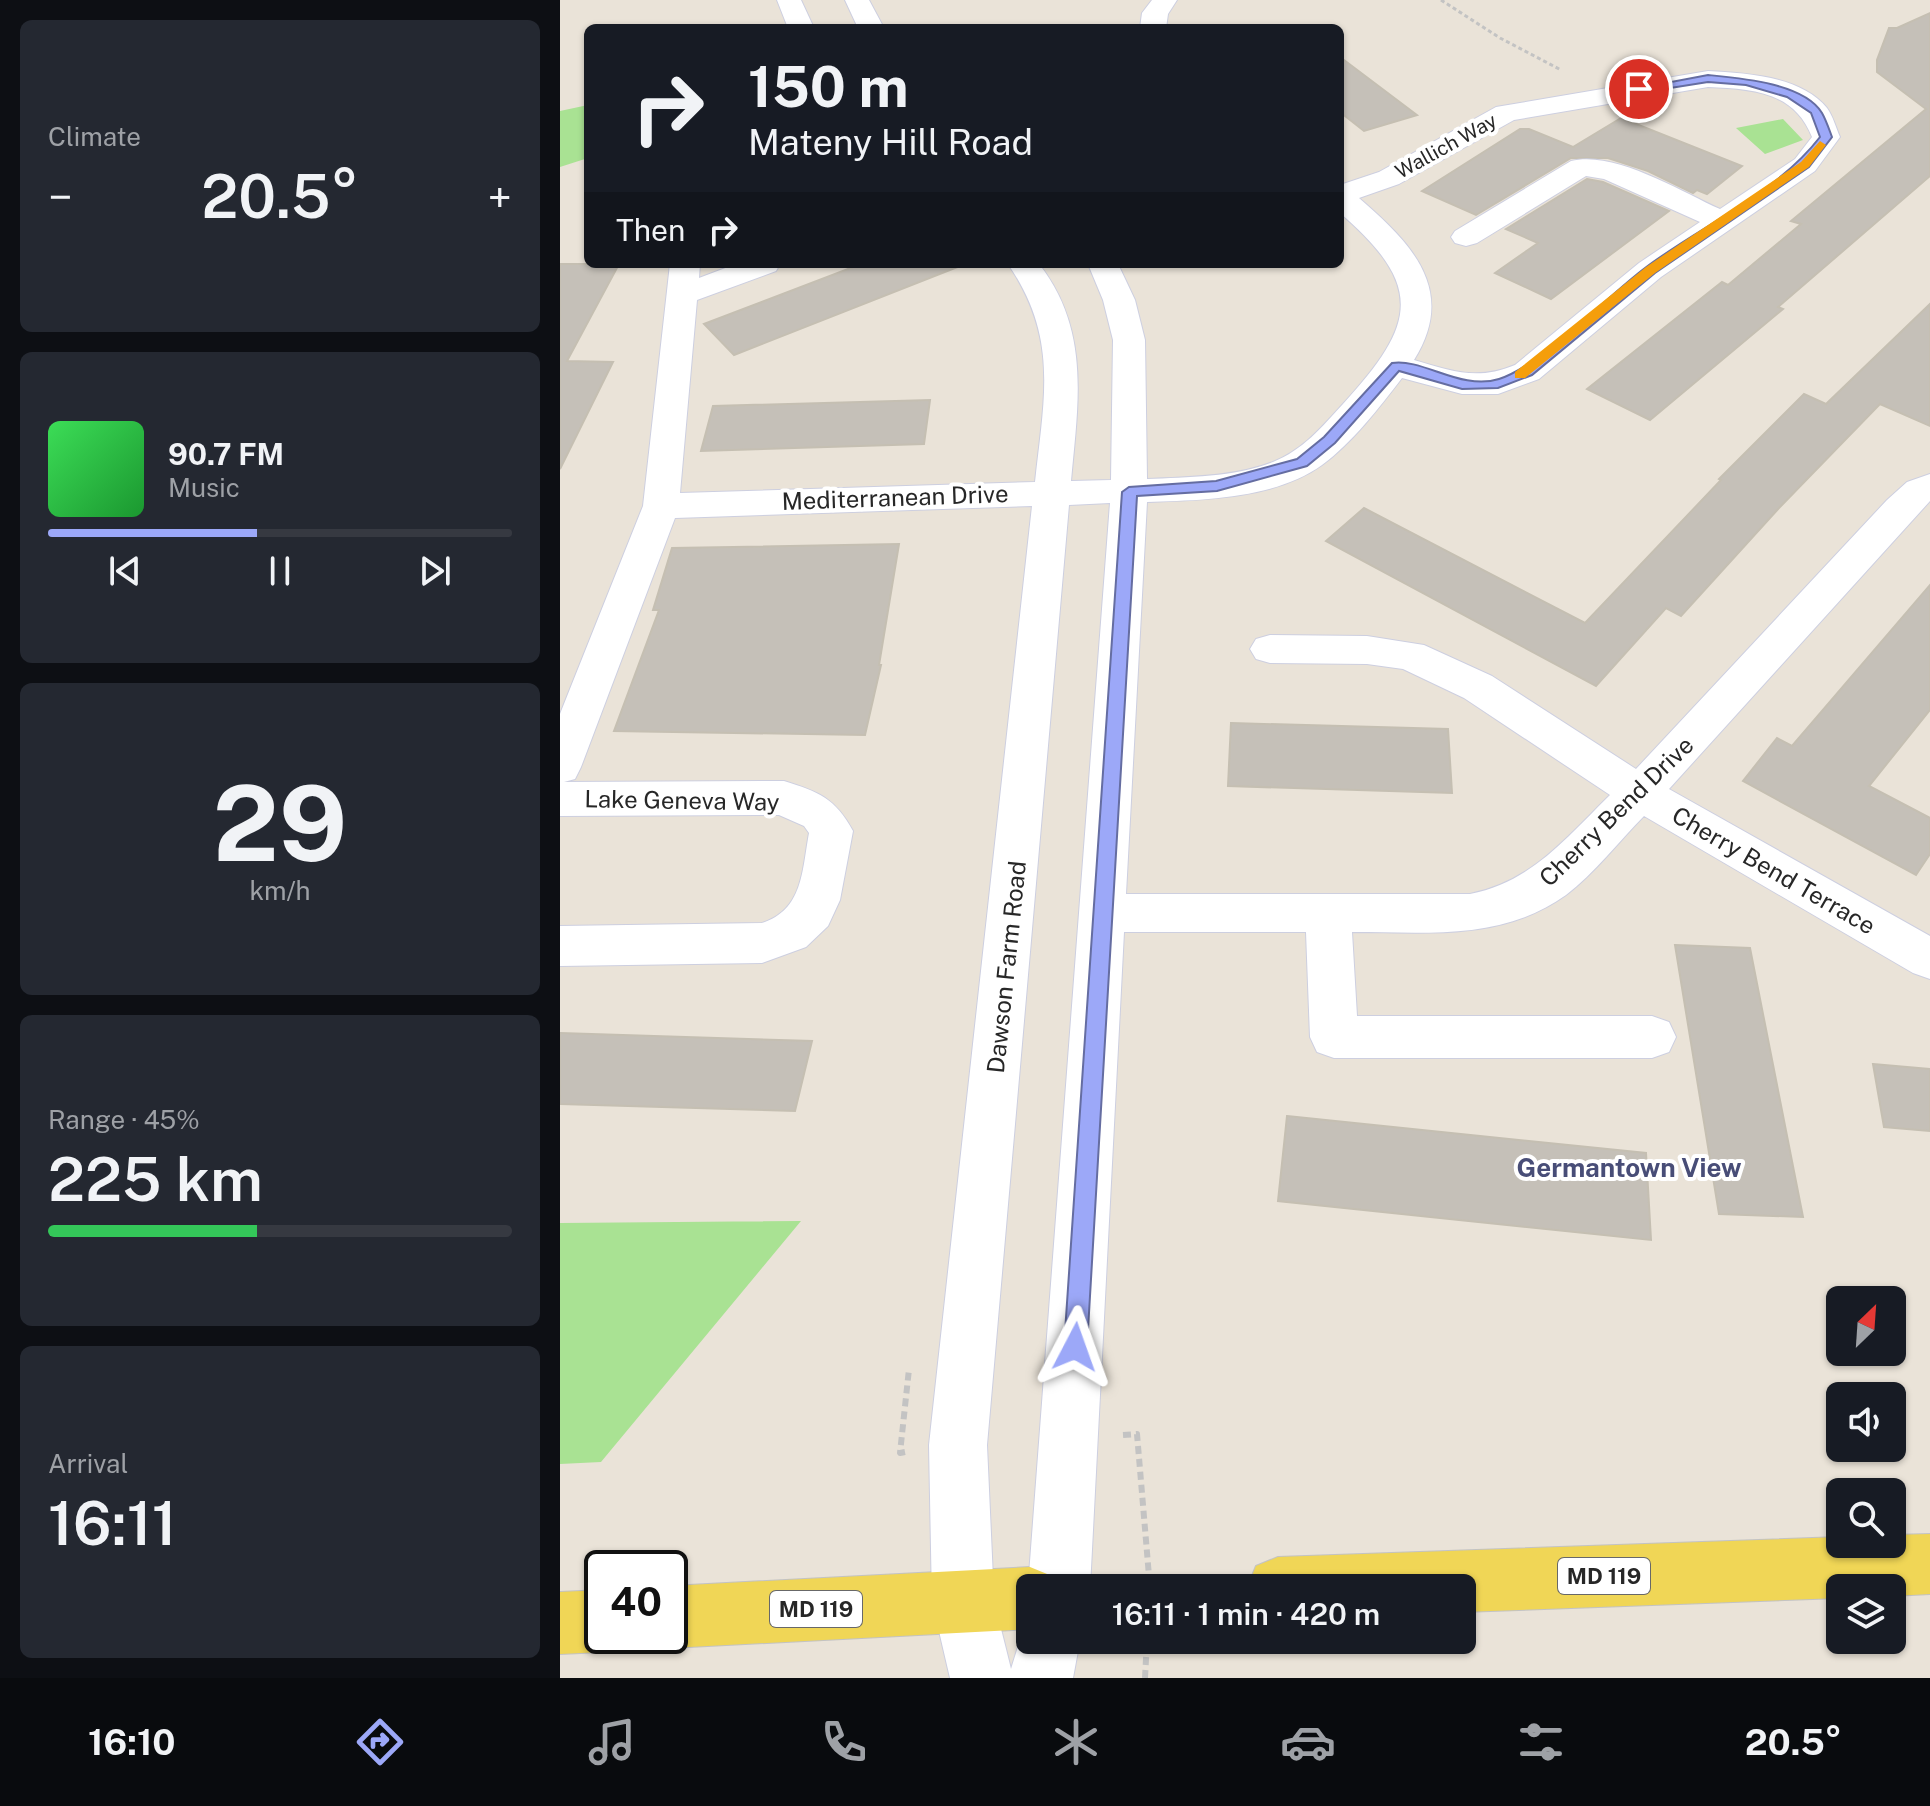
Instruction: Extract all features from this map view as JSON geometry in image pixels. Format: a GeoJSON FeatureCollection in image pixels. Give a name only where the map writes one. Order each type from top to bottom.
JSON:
{"type":"FeatureCollection","features":[{"type":"Feature","properties":{"kind":"main road","name":"MD 119"},"geometry":{"type":"LineString","coordinates":[[1476,1581],[1930,1564]]}},
{"type":"Feature","properties":{"kind":"main road","name":"MD 119"},"geometry":{"type":"LineString","coordinates":[[688,1616],[1016,1599]]}},
{"type":"Feature","properties":{"kind":"main road"},"geometry":{"type":"LineString","coordinates":[[560,1623],[584,1622]]}},
{"type":"Feature","properties":{"kind":"street"},"geometry":{"type":"LineString","coordinates":[[789,0],[799,24]]}},
{"type":"Feature","properties":{"kind":"street"},"geometry":{"type":"LineString","coordinates":[[857,0],[869,24]]}},
{"type":"Feature","properties":{"kind":"street"},"geometry":{"type":"LineString","coordinates":[[1154,24],[1155,13],[1165,0]]}},
{"type":"Feature","properties":{"kind":"street","name":"Wallich Way"},"geometry":{"type":"LineString","coordinates":[[1344,195],[1389,178],[1506,113],[1708,79],[1746,81],[1791,94],[1816,112],[1826,137],[1805,165],[1650,270],[1527,372],[1498,384],[1462,384],[1396,366]]}},
{"type":"Feature","properties":{"kind":"street"},"geometry":{"type":"LineString","coordinates":[[1466,237],[1581,167],[1611,171],[1722,221]]}},
{"type":"Feature","properties":{"kind":"street","name":"Mediterranean Drive"},"geometry":{"type":"LineString","coordinates":[[661,506],[1129,492],[1217,486],[1302,462],[1330,440],[1396,366],[1413,331],[1417,304],[1412,276],[1387,240],[1344,200]]}},
{"type":"Feature","properties":{"kind":"street","name":"Lake Geneva Way"},"geometry":{"type":"LineString","coordinates":[[560,767],[661,506],[683,280],[744,268]]}},
{"type":"Feature","properties":{"kind":"street","name":"Dawson Farm Road"},"geometry":{"type":"LineString","coordinates":[[982,1678],[963,1601],[958,1445],[1063,381],[1055,314],[1026,268]]}},
{"type":"Feature","properties":{"kind":"street"},"geometry":{"type":"LineString","coordinates":[[1060,1574],[1129,492],[1129,340],[1119,300],[1105,268]]}},
{"type":"Feature","properties":{"kind":"street","name":"Cherry Bend Drive"},"geometry":{"type":"LineString","coordinates":[[1103,913],[1470,913],[1507,906],[1551,881],[1640,793],[1900,509],[1930,486]]}},
{"type":"Feature","properties":{"kind":"street","name":"Cherry Bend Terrace"},"geometry":{"type":"LineString","coordinates":[[1270,649],[1367,650],[1410,655],[1478,687],[1640,793],[1930,959]]}},
{"type":"Feature","properties":{"kind":"street","name":"Lake Geneva Way"},"geometry":{"type":"LineString","coordinates":[[560,799],[784,798],[819,814],[831,831],[822,885],[811,913],[794,932],[762,943],[560,946]]}},
{"type":"Feature","properties":{"kind":"street"},"geometry":{"type":"LineString","coordinates":[[1328,914],[1334,1037],[1652,1037]]}},
{"type":"Feature","properties":{"kind":"street"},"geometry":{"type":"LineString","coordinates":[[1041,1678],[1046,1654]]}},
{"type":"Feature","properties":{"kind":"path"},"geometry":{"type":"LineString","coordinates":[[1441,0],[1500,38],[1569,75],[1593,98]]}},
{"type":"Feature","properties":{"kind":"path"},"geometry":{"type":"LineString","coordinates":[[1145,1678],[1146,1654]]}},
{"type":"Feature","properties":{"kind":"green space"},"geometry":{"type":"Polygon","coordinates":[[[584,106],[584,159],[560,167],[560,111],[584,106]]]}},
{"type":"Feature","properties":{"kind":"green space"},"geometry":{"type":"Polygon","coordinates":[[[1783,119],[1803,140],[1765,154],[1736,128],[1783,119]]]}},
{"type":"Feature","properties":{"kind":"green space"},"geometry":{"type":"Polygon","coordinates":[[[801,1221],[601,1462],[560,1464],[560,1223],[801,1221]]]}},
{"type":"Feature","properties":{"kind":"building"},"geometry":{"type":"Polygon","coordinates":[[[1930,13],[1930,176],[1778,307],[1783,309],[1650,420],[1587,389],[1722,282],[1728,285],[1801,224],[1791,221],[1926,109],[1877,72],[1877,60],[1889,28],[1897,28],[1930,13]]]}},
{"type":"Feature","properties":{"kind":"building"},"geometry":{"type":"Polygon","coordinates":[[[1344,60],[1417,115],[1364,131],[1344,115],[1344,60]]]}},
{"type":"Feature","properties":{"kind":"building"},"geometry":{"type":"Polygon","coordinates":[[[1621,118],[1742,166],[1707,194],[1697,190],[1693,193],[1648,171],[1608,158],[1571,158],[1476,215],[1422,191],[1520,129],[1529,129],[1573,147],[1621,118]]]}},
{"type":"Feature","properties":{"kind":"building"},"geometry":{"type":"Polygon","coordinates":[[[1587,179],[1603,182],[1669,211],[1551,299],[1495,273],[1538,243],[1506,229],[1587,179]]]}},
{"type":"Feature","properties":{"kind":"building"},"geometry":{"type":"Polygon","coordinates":[[[560,264],[617,268],[567,361],[613,362],[560,469],[560,264]]]}},
{"type":"Feature","properties":{"kind":"building"},"geometry":{"type":"Polygon","coordinates":[[[851,268],[955,268],[734,355],[704,324],[851,268]]]}},
{"type":"Feature","properties":{"kind":"building"},"geometry":{"type":"Polygon","coordinates":[[[1930,304],[1930,426],[1880,404],[1779,508],[1681,616],[1666,608],[1596,686],[1326,541],[1364,508],[1585,623],[1719,479],[1804,394],[1826,404],[1930,304]]]}},
{"type":"Feature","properties":{"kind":"building"},"geometry":{"type":"Polygon","coordinates":[[[930,400],[924,444],[701,451],[713,406],[930,400]]]}},
{"type":"Feature","properties":{"kind":"building"},"geometry":{"type":"Polygon","coordinates":[[[899,544],[881,665],[865,735],[614,731],[659,610],[653,610],[672,548],[899,544]]]}},
{"type":"Feature","properties":{"kind":"building"},"geometry":{"type":"Polygon","coordinates":[[[1930,585],[1930,710],[1869,786],[1930,818],[1930,854],[1916,875],[1743,781],[1777,738],[1792,746],[1930,585]]]}},
{"type":"Feature","properties":{"kind":"building"},"geometry":{"type":"Polygon","coordinates":[[[1231,723],[1448,729],[1452,793],[1228,786],[1231,723]]]}},
{"type":"Feature","properties":{"kind":"building"},"geometry":{"type":"Polygon","coordinates":[[[1675,945],[1750,948],[1803,1217],[1719,1214],[1675,945]]]}},
{"type":"Feature","properties":{"kind":"building"},"geometry":{"type":"Polygon","coordinates":[[[560,1033],[812,1041],[795,1111],[560,1104],[560,1033]]]}},
{"type":"Feature","properties":{"kind":"building"},"geometry":{"type":"Polygon","coordinates":[[[1873,1064],[1930,1069],[1930,1131],[1884,1127],[1873,1064]]]}},
{"type":"Feature","properties":{"kind":"building"},"geometry":{"type":"Polygon","coordinates":[[[1287,1116],[1646,1153],[1651,1240],[1278,1201],[1287,1116]]]}},
{"type":"Feature","properties":{"kind":"slow traffic"},"geometry":{"type":"LineString","coordinates":[[1520,375],[1650,270],[1805,165],[1820,145]]}},
{"type":"Feature","properties":{"kind":"district","name":"Germantown View"},"geometry":{"type":"Point","coordinates":[1629,1167]}},
{"type":"Feature","properties":{"kind":"route"},"geometry":{"type":"LineString","coordinates":[[1075,1347],[1129,492],[1217,486],[1269,474],[1302,462],[1330,440],[1396,366],[1462,384],[1498,384],[1527,372],[1650,270],[1805,165],[1826,137],[1816,112],[1791,94],[1746,81],[1708,79],[1639,89]]}}]}
